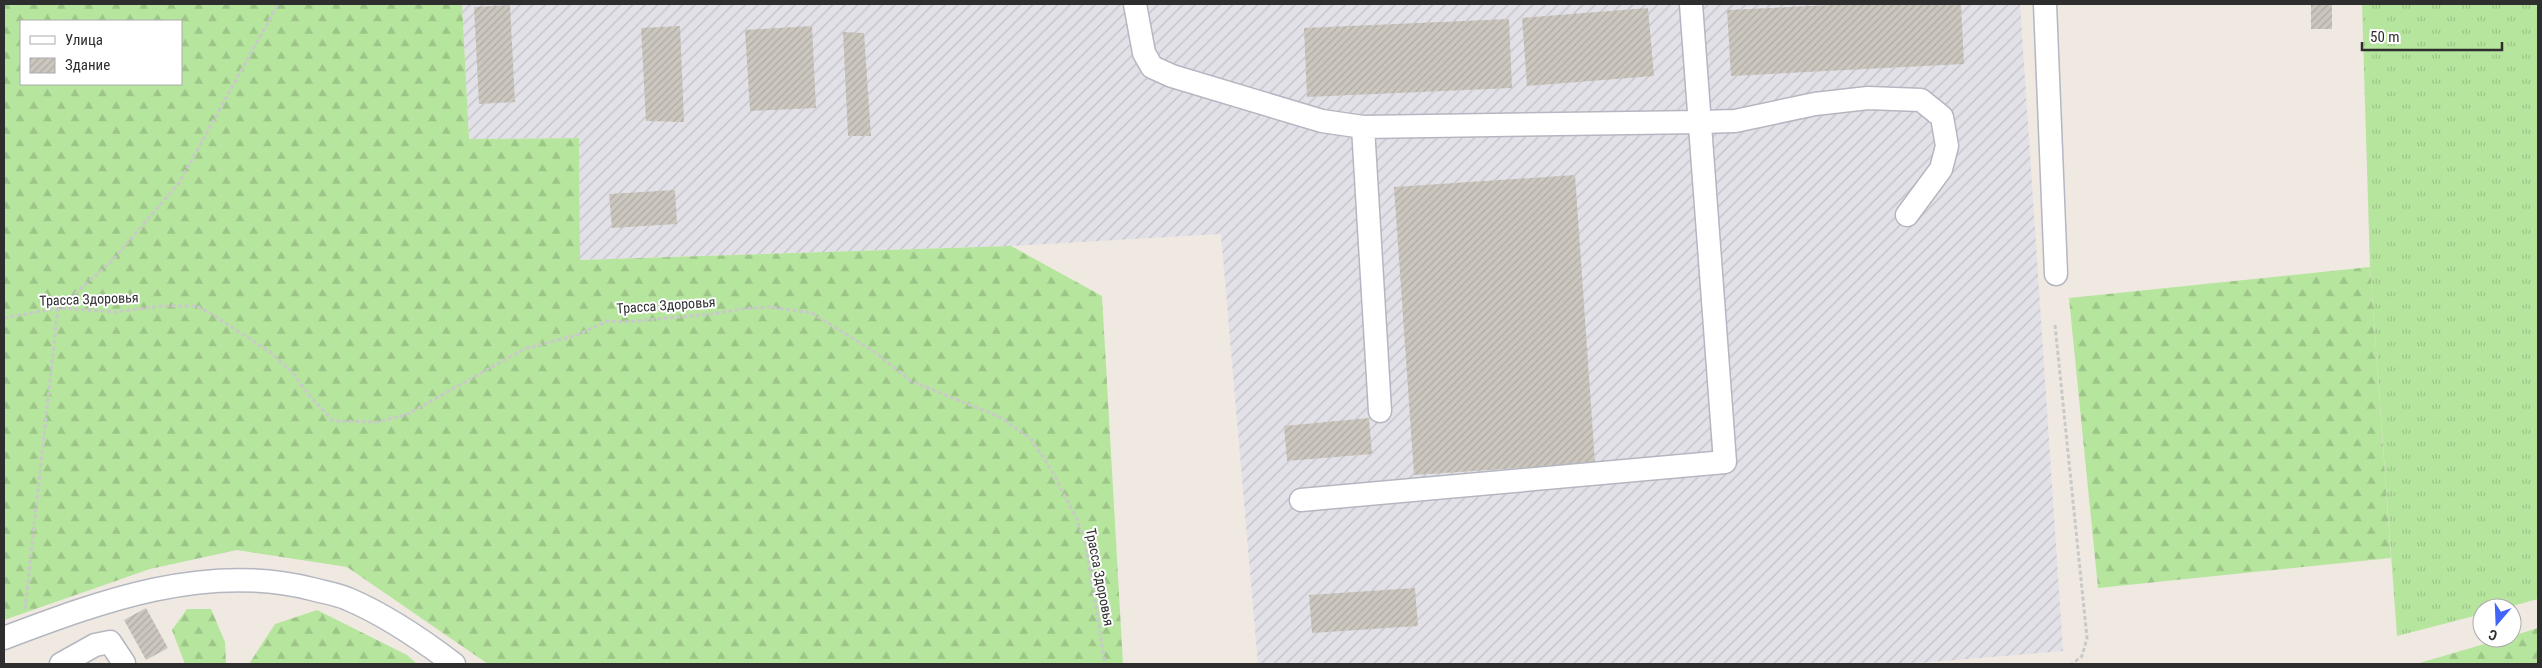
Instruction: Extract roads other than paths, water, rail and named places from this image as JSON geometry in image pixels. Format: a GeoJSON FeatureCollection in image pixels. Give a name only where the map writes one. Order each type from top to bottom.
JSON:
{"type":"FeatureCollection","features":[{"type":"Feature","properties":{"kind":"street"},"geometry":{"type":"LineString","coordinates":[[1135,4],[1144,53],[1152,67],[1172,76],[1289,112],[1363,127],[1700,122],[1735,120],[1815,104],[1868,98],[1921,100],[1942,117],[1947,146],[1941,169],[1907,216]]}},
{"type":"Feature","properties":{"kind":"street"},"geometry":{"type":"LineString","coordinates":[[1302,500],[1725,462],[1691,4]]}},
{"type":"Feature","properties":{"kind":"street"},"geometry":{"type":"LineString","coordinates":[[2046,4],[2056,274]]}},
{"type":"Feature","properties":{"kind":"street"},"geometry":{"type":"LineString","coordinates":[[1363,127],[1380,411]]}},
{"type":"Feature","properties":{"kind":"street"},"geometry":{"type":"LineString","coordinates":[[13,634],[132,594],[191,582],[237,578],[291,584],[347,598],[420,638],[454,664]]}},
{"type":"Feature","properties":{"kind":"street"},"geometry":{"type":"LineString","coordinates":[[62,664],[95,645],[110,642],[124,663]]}}]}
